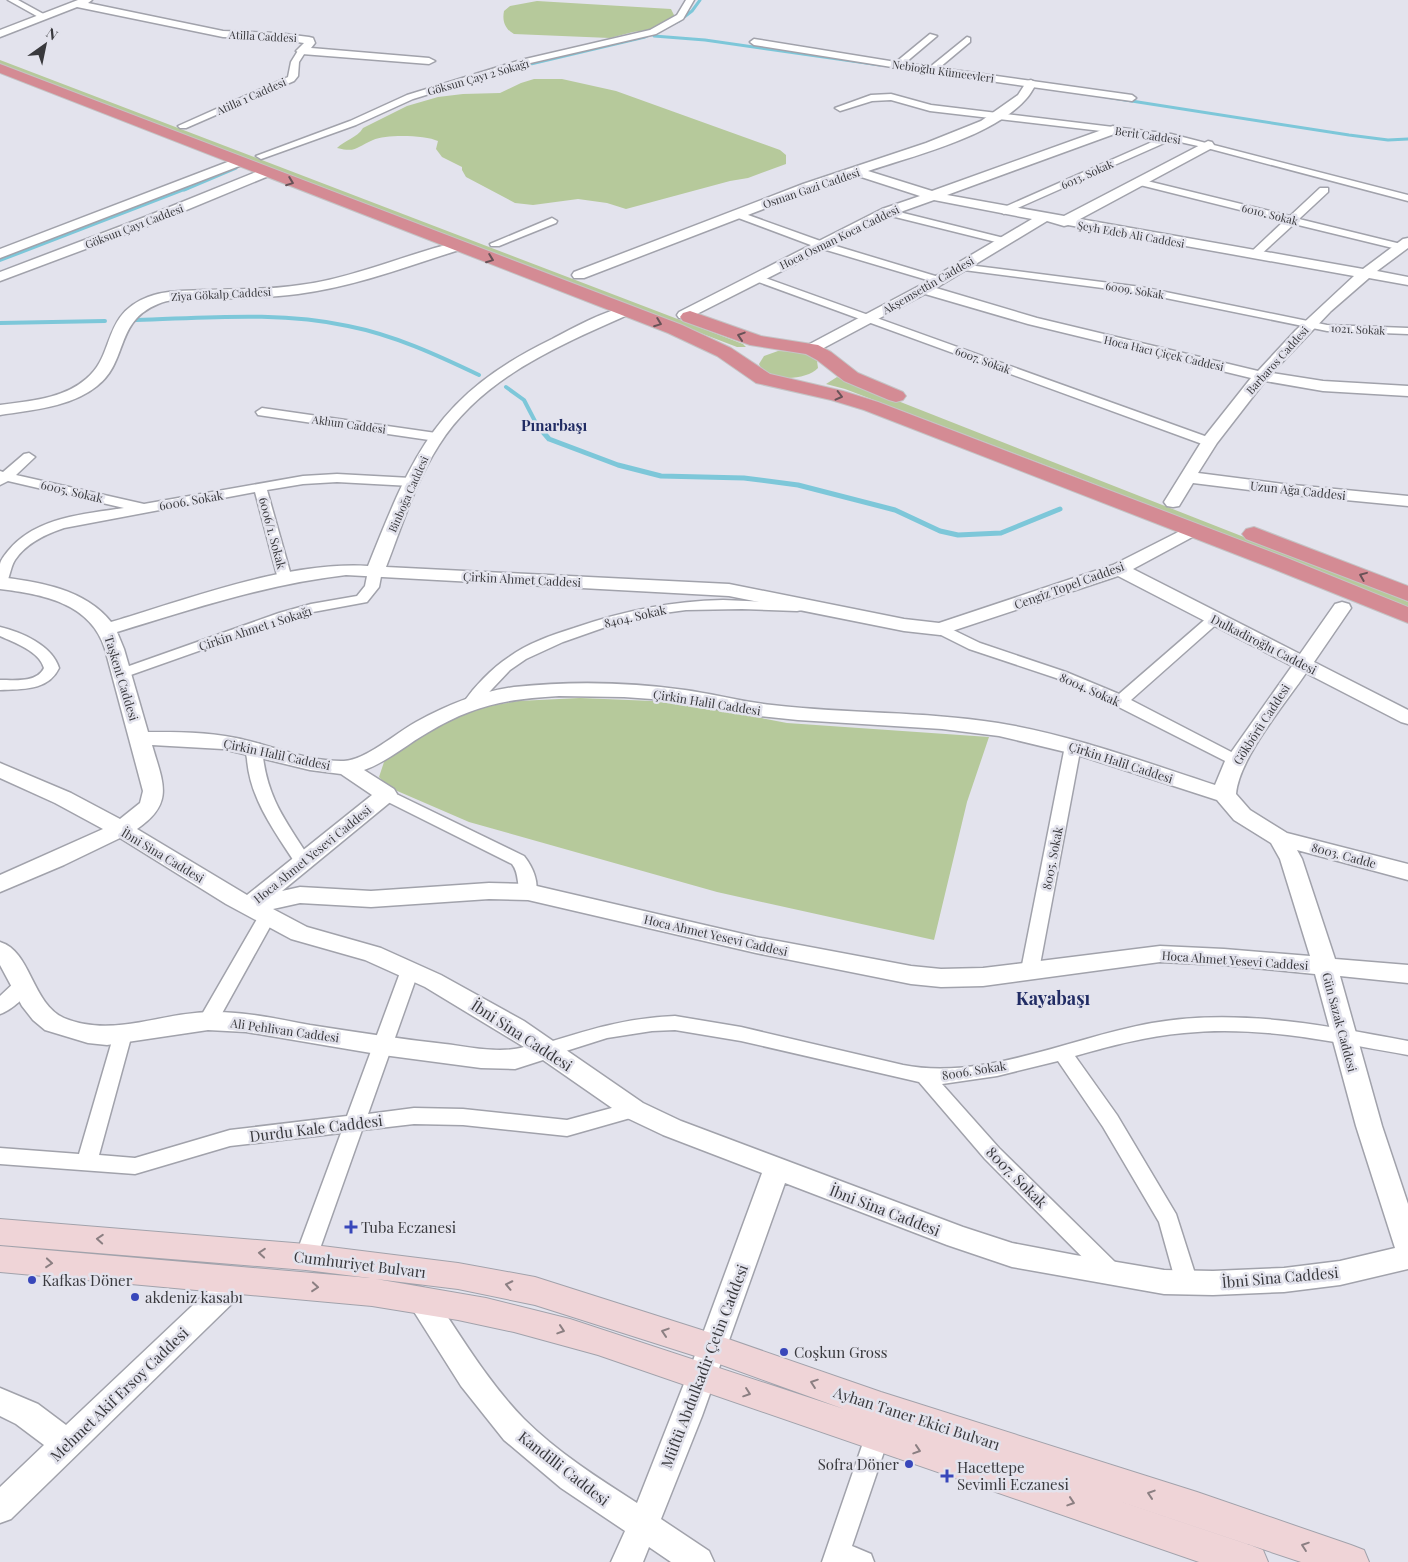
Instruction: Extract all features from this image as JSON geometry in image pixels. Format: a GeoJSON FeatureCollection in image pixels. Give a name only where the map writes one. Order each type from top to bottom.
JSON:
{"type":"FeatureCollection","features":[{"type":"Feature","properties":{"kind":"highway"},"geometry":{"type":"LineString","coordinates":[[0,55],[182,126],[264,164],[457,246],[708,344],[763,379],[836,395],[871,406],[1408,616]]}},
{"type":"Feature","properties":{"kind":"highway"},"geometry":{"type":"LineString","coordinates":[[0,68],[238,162],[264,164],[495,244],[744,337],[782,346],[811,349],[860,382],[917,404]]}},
{"type":"Feature","properties":{"kind":"highway"},"geometry":{"type":"LineString","coordinates":[[749,369],[748,360],[752,355],[766,348],[782,346]]}},
{"type":"Feature","properties":{"kind":"highway"},"geometry":{"type":"LineString","coordinates":[[780,383],[800,383],[817,379],[828,371],[828,360]]}},
{"type":"Feature","properties":{"kind":"highway"},"geometry":{"type":"LineString","coordinates":[[1236,527],[1408,594]]}},
{"type":"Feature","properties":{"kind":"main road","name":"Cumhuriyet Bulvarı"},"geometry":{"type":"LineString","coordinates":[[0,1232],[306,1256],[458,1276],[535,1291],[706,1362]]}},
{"type":"Feature","properties":{"kind":"main road","name":"Cumhuriyet Bulvarı"},"geometry":{"type":"LineString","coordinates":[[0,1259],[372,1292],[420,1299],[518,1318],[706,1362]]}},
{"type":"Feature","properties":{"kind":"main road"},"geometry":{"type":"LineString","coordinates":[[706,1362],[877,1437],[1250,1562]]}},
{"type":"Feature","properties":{"kind":"main road","name":"Ayhan Taner Ekici Bulvarı"},"geometry":{"type":"LineString","coordinates":[[706,1362],[881,1407],[1197,1509],[1351,1562]]}},
{"type":"Feature","properties":{"kind":"street"},"geometry":{"type":"LineString","coordinates":[[12,0],[45,17]]}},
{"type":"Feature","properties":{"kind":"street","name":"Göksun Çayı 2 Sokağı"},"geometry":{"type":"LineString","coordinates":[[264,164],[399,100],[524,62],[653,32],[680,17],[690,0]]}},
{"type":"Feature","properties":{"kind":"street"},"geometry":{"type":"LineString","coordinates":[[0,34],[82,2]]}},
{"type":"Feature","properties":{"kind":"street","name":"Atilla Caddesi"},"geometry":{"type":"LineString","coordinates":[[82,2],[118,14],[229,35],[277,36],[309,40],[310,43],[302,51]]}},
{"type":"Feature","properties":{"kind":"street"},"geometry":{"type":"LineString","coordinates":[[898,65],[933,36]]}},
{"type":"Feature","properties":{"kind":"street"},"geometry":{"type":"LineString","coordinates":[[933,69],[967,40]]}},
{"type":"Feature","properties":{"kind":"street","name":"Nebioğlu Kümeevleri"},"geometry":{"type":"LineString","coordinates":[[754,42],[898,65],[1132,98]]}},
{"type":"Feature","properties":{"kind":"street","name":"Atilla Caddesi"},"geometry":{"type":"LineString","coordinates":[[302,51],[429,61]]}},
{"type":"Feature","properties":{"kind":"street","name":"Atilla 1 Caddesi"},"geometry":{"type":"LineString","coordinates":[[182,126],[291,79],[294,76],[296,59],[302,51]]}},
{"type":"Feature","properties":{"kind":"street","name":"Osman Gazi Caddesi"},"geometry":{"type":"LineString","coordinates":[[579,275],[808,187],[858,172],[930,146],[998,116],[1022,97],[1032,83]]}},
{"type":"Feature","properties":{"kind":"street","name":"Berit Caddesi"},"geometry":{"type":"LineString","coordinates":[[840,108],[884,96],[898,98],[930,108],[1171,137],[1408,198]]}},
{"type":"Feature","properties":{"kind":"street","name":"Hoca Osman Koca Caddesi"},"geometry":{"type":"LineString","coordinates":[[684,315],[820,244],[887,212],[1113,130]]}},
{"type":"Feature","properties":{"kind":"street","name":"6013. Sokak"},"geometry":{"type":"LineString","coordinates":[[1004,210],[1171,137]]}},
{"type":"Feature","properties":{"kind":"street"},"geometry":{"type":"LineString","coordinates":[[1064,222],[1208,145]]}},
{"type":"Feature","properties":{"kind":"street","name":"Göksun Çayı Caddesi"},"geometry":{"type":"LineString","coordinates":[[0,254],[238,162]]}},
{"type":"Feature","properties":{"kind":"street","name":"Göksun Çayı Caddesi"},"geometry":{"type":"LineString","coordinates":[[0,277],[150,220],[264,164]]}},
{"type":"Feature","properties":{"kind":"street","name":"Şeyh Edeb Ali Caddesi"},"geometry":{"type":"LineString","coordinates":[[858,172],[931,195],[1042,218],[1408,281]]}},
{"type":"Feature","properties":{"kind":"street","name":"6010. Sokak"},"geometry":{"type":"LineString","coordinates":[[1139,182],[1292,220],[1404,244]]}},
{"type":"Feature","properties":{"kind":"street"},"geometry":{"type":"LineString","coordinates":[[1254,255],[1324,190]]}},
{"type":"Feature","properties":{"kind":"street"},"geometry":{"type":"LineString","coordinates":[[887,212],[1004,241]]}},
{"type":"Feature","properties":{"kind":"street"},"geometry":{"type":"LineString","coordinates":[[736,214],[820,244],[938,280]]}},
{"type":"Feature","properties":{"kind":"street","name":"Akşemsettin Caddesi"},"geometry":{"type":"LineString","coordinates":[[811,349],[924,289],[1042,218]]}},
{"type":"Feature","properties":{"kind":"street"},"geometry":{"type":"LineString","coordinates":[[495,244],[552,222]]}},
{"type":"Feature","properties":{"kind":"street","name":"Barbaros Caddesi"},"geometry":{"type":"LineString","coordinates":[[1172,502],[1210,442],[1261,376],[1308,325],[1364,274],[1404,244]]}},
{"type":"Feature","properties":{"kind":"street","name":"Ziya Gökalp Caddesi"},"geometry":{"type":"LineString","coordinates":[[0,410],[57,398],[88,386],[98,376],[126,317],[138,307],[153,300],[184,295],[270,292],[313,288],[348,280],[457,246]]}},
{"type":"Feature","properties":{"kind":"street","name":"6009. Sokak"},"geometry":{"type":"LineString","coordinates":[[960,267],[1141,290],[1308,325]]}},
{"type":"Feature","properties":{"kind":"street","name":"6007. Sokak"},"geometry":{"type":"LineString","coordinates":[[757,278],[1210,442]]}},
{"type":"Feature","properties":{"kind":"street","name":"Hoca Hacı Çiçek Caddesi"},"geometry":{"type":"LineString","coordinates":[[924,289],[1033,321],[1261,376],[1323,386],[1408,391]]}},
{"type":"Feature","properties":{"kind":"street","name":"Binboğa Caddesi"},"geometry":{"type":"LineString","coordinates":[[375,572],[412,482],[436,437],[464,403],[497,375],[539,350],[625,311]]}},
{"type":"Feature","properties":{"kind":"street","name":"1021. Sokak"},"geometry":{"type":"LineString","coordinates":[[1308,325],[1350,330],[1408,332]]}},
{"type":"Feature","properties":{"kind":"street","name":"Akhun Caddesi"},"geometry":{"type":"LineString","coordinates":[[262,412],[436,437]]}},
{"type":"Feature","properties":{"kind":"street"},"geometry":{"type":"LineString","coordinates":[[2,478],[29,457]]}},
{"type":"Feature","properties":{"kind":"street","name":"Uzun Ağa Caddesi"},"geometry":{"type":"LineString","coordinates":[[1188,477],[1283,489],[1408,501]]}},
{"type":"Feature","properties":{"kind":"street","name":"6005. Sokak"},"geometry":{"type":"LineString","coordinates":[[2,478],[144,508]]}},
{"type":"Feature","properties":{"kind":"street","name":"6006. Sokak"},"geometry":{"type":"LineString","coordinates":[[0,583],[4,567],[10,557],[28,538],[41,531],[71,521],[303,480],[337,478],[412,482]]}},
{"type":"Feature","properties":{"kind":"street","name":"6006/1. Sokak"},"geometry":{"type":"LineString","coordinates":[[260,488],[285,579]]}},
{"type":"Feature","properties":{"kind":"street","name":"Cengiz Topel Caddesi"},"geometry":{"type":"LineString","coordinates":[[940,629],[1119,569],[1192,530]]}},
{"type":"Feature","properties":{"kind":"street","name":"Dulkadiroğlu Caddesi"},"geometry":{"type":"LineString","coordinates":[[1119,569],[1408,718]]}},
{"type":"Feature","properties":{"kind":"street","name":"Çirkin Ahmet Caddesi"},"geometry":{"type":"LineString","coordinates":[[107,629],[196,601],[285,579],[329,571],[708,588],[751,593],[904,625],[940,629]]}},
{"type":"Feature","properties":{"kind":"street","name":"Çirkin Ahmet 1 Sokağı"},"geometry":{"type":"LineString","coordinates":[[120,674],[284,616],[311,608],[362,599],[372,587],[375,572]]}},
{"type":"Feature","properties":{"kind":"street","name":"Taşkent Caddesi"},"geometry":{"type":"LineString","coordinates":[[0,583],[30,586],[69,598],[98,618],[107,629],[112,638],[120,674],[154,785],[154,796],[149,806],[142,814],[121,829],[0,884]]}},
{"type":"Feature","properties":{"kind":"street","name":"8404. Sokak"},"geometry":{"type":"LineString","coordinates":[[471,703],[505,668],[525,654],[561,638],[629,616],[672,608],[699,606],[771,605],[824,608]]}},
{"type":"Feature","properties":{"kind":"street","name":"Gökbörü Caddesi"},"geometry":{"type":"LineString","coordinates":[[1225,796],[1226,785],[1235,760],[1342,608]]}},
{"type":"Feature","properties":{"kind":"street"},"geometry":{"type":"LineString","coordinates":[[1120,702],[1214,619]]}},
{"type":"Feature","properties":{"kind":"street","name":"8004. Sokak"},"geometry":{"type":"LineString","coordinates":[[940,629],[981,650],[1078,681],[1235,760]]}},
{"type":"Feature","properties":{"kind":"street"},"geometry":{"type":"LineString","coordinates":[[0,631],[17,637],[32,646],[50,662],[52,668],[49,674],[34,682],[0,685]]}},
{"type":"Feature","properties":{"kind":"street","name":"Çirkin Halil Caddesi"},"geometry":{"type":"LineString","coordinates":[[140,738],[214,741],[254,748],[317,764],[346,768],[368,760],[412,733],[471,703],[518,692],[585,691],[663,694],[790,714],[966,725],[1034,736],[1113,756],[1225,796]]}},
{"type":"Feature","properties":{"kind":"street","name":"8005. Sokak"},"geometry":{"type":"LineString","coordinates":[[1030,970],[1073,746]]}},
{"type":"Feature","properties":{"kind":"street"},"geometry":{"type":"LineString","coordinates":[[254,748],[256,772],[262,792],[276,819],[303,862]]}},
{"type":"Feature","properties":{"kind":"street","name":"Hoca Ahmet Yesevi Caddesi"},"geometry":{"type":"LineString","coordinates":[[258,911],[303,862],[386,794],[346,768]]}},
{"type":"Feature","properties":{"kind":"street","name":"İbni Sina Caddesi"},"geometry":{"type":"LineString","coordinates":[[0,770],[63,798],[121,829],[258,911],[299,933],[373,954],[410,970],[463,997],[548,1050],[634,1110],[672,1128],[906,1218],[1012,1255],[1164,1282],[1213,1284],[1284,1280],[1340,1273],[1408,1257]]}},
{"type":"Feature","properties":{"kind":"street"},"geometry":{"type":"LineString","coordinates":[[386,794],[518,860],[526,873],[528,892]]}},
{"type":"Feature","properties":{"kind":"street"},"geometry":{"type":"LineString","coordinates":[[1225,796],[1242,815],[1280,838]]}},
{"type":"Feature","properties":{"kind":"street","name":"8003. Cadde"},"geometry":{"type":"LineString","coordinates":[[1280,838],[1408,872]]}},
{"type":"Feature","properties":{"kind":"street","name":"Gün Sazak Caddesi"},"geometry":{"type":"LineString","coordinates":[[1280,838],[1290,859],[1325,966],[1369,1126],[1408,1246]]}},
{"type":"Feature","properties":{"kind":"street","name":"Hoca Ahmet Yesevi Caddesi"},"geometry":{"type":"LineString","coordinates":[[258,911],[300,896],[371,899],[489,891],[528,892],[756,945],[911,975],[961,978],[1160,954],[1224,957],[1408,974]]}},
{"type":"Feature","properties":{"kind":"street"},"geometry":{"type":"LineString","coordinates":[[208,1021],[258,911]]}},
{"type":"Feature","properties":{"kind":"street","name":"Ali Pehlivan Caddesi"},"geometry":{"type":"LineString","coordinates":[[0,950],[9,960],[37,1007],[54,1024],[88,1034],[107,1036],[208,1021],[246,1023],[383,1046],[498,1060],[515,1060],[548,1050]]}},
{"type":"Feature","properties":{"kind":"street"},"geometry":{"type":"LineString","coordinates":[[306,1256],[410,970]]}},
{"type":"Feature","properties":{"kind":"street"},"geometry":{"type":"LineString","coordinates":[[0,1007],[24,986]]}},
{"type":"Feature","properties":{"kind":"street","name":"8006. Sokak"},"geometry":{"type":"LineString","coordinates":[[548,1050],[607,1031],[652,1024],[675,1023],[741,1034],[925,1076],[944,1076],[969,1073],[1153,1029],[1189,1026],[1238,1025],[1344,1036],[1408,1048]]}},
{"type":"Feature","properties":{"kind":"street"},"geometry":{"type":"LineString","coordinates":[[87,1162],[123,1034]]}},
{"type":"Feature","properties":{"kind":"street"},"geometry":{"type":"LineString","coordinates":[[1062,1052],[1110,1121],[1169,1220],[1187,1283]]}},
{"type":"Feature","properties":{"kind":"street","name":"8007. Sokak"},"geometry":{"type":"LineString","coordinates":[[925,1076],[949,1107],[984,1145],[1113,1274]]}},
{"type":"Feature","properties":{"kind":"street","name":"Durdu Kale Caddesi"},"geometry":{"type":"LineString","coordinates":[[0,1156],[135,1166],[230,1138],[414,1116],[444,1116],[567,1128],[634,1110]]}},
{"type":"Feature","properties":{"kind":"street","name":"Müftü Abdulkadir Çetin Caddesi"},"geometry":{"type":"LineString","coordinates":[[627,1562],[643,1526],[706,1362],[777,1168]]}},
{"type":"Feature","properties":{"kind":"street","name":"Mehmet Akif Ersoy Caddesi"},"geometry":{"type":"LineString","coordinates":[[0,1508],[238,1280]]}},
{"type":"Feature","properties":{"kind":"street","name":"Kandilli Caddesi"},"geometry":{"type":"LineString","coordinates":[[420,1299],[472,1378],[502,1416],[532,1446],[590,1492],[698,1562]]}},
{"type":"Feature","properties":{"kind":"street"},"geometry":{"type":"LineString","coordinates":[[0,1401],[27,1414],[67,1444]]}},
{"type":"Feature","properties":{"kind":"street"},"geometry":{"type":"LineString","coordinates":[[862,1562],[836,1557],[877,1437]]}},
{"type":"Feature","properties":{"kind":"green space"},"geometry":{"type":"Polygon","coordinates":[[[537,1],[671,9],[674,15],[673,20],[655,29],[610,38],[514,34],[508,30],[503,18],[504,11],[510,6],[537,1]]]}},
{"type":"Feature","properties":{"kind":"green space"},"geometry":{"type":"Polygon","coordinates":[[[0,60],[743,344],[746,347],[737,347],[0,65],[0,60]]]}},
{"type":"Feature","properties":{"kind":"green space"},"geometry":{"type":"Polygon","coordinates":[[[534,79],[562,79],[616,91],[780,150],[786,155],[786,164],[748,178],[730,181],[626,209],[607,203],[578,199],[533,205],[515,203],[466,177],[462,167],[442,157],[436,149],[438,141],[432,139],[415,136],[396,136],[379,138],[353,150],[337,148],[358,134],[363,128],[407,106],[438,97],[500,93],[534,79]]]}},
{"type":"Feature","properties":{"kind":"green space"},"geometry":{"type":"Polygon","coordinates":[[[778,351],[803,352],[817,361],[818,368],[805,376],[787,378],[769,374],[759,364],[764,356],[778,351]]]}},
{"type":"Feature","properties":{"kind":"green space"},"geometry":{"type":"Polygon","coordinates":[[[837,377],[1404,600],[1408,602],[1408,608],[1074,476],[845,389],[826,384],[837,377]]]}},
{"type":"Feature","properties":{"kind":"green space"},"geometry":{"type":"Polygon","coordinates":[[[580,698],[677,702],[787,723],[989,737],[967,802],[934,940],[717,892],[469,822],[388,787],[379,777],[384,762],[396,749],[472,709],[518,701],[580,698]]]}},
{"type":"Feature","properties":{"kind":"waterway"},"geometry":{"type":"LineString","coordinates":[[433,93],[518,67],[645,37],[679,21],[692,11],[700,0]]}},
{"type":"Feature","properties":{"kind":"waterway"},"geometry":{"type":"LineString","coordinates":[[654,36],[705,40],[880,65]]}},
{"type":"Feature","properties":{"kind":"waterway"},"geometry":{"type":"LineString","coordinates":[[1106,97],[1349,135],[1388,140],[1408,139]]}},
{"type":"Feature","properties":{"kind":"waterway"},"geometry":{"type":"LineString","coordinates":[[184,190],[236,168]]}},
{"type":"Feature","properties":{"kind":"waterway"},"geometry":{"type":"LineString","coordinates":[[0,260],[187,188]]}},
{"type":"Feature","properties":{"kind":"waterway"},"geometry":{"type":"LineString","coordinates":[[136,320],[269,317],[322,321],[365,330],[399,340],[479,375]]}},
{"type":"Feature","properties":{"kind":"waterway"},"geometry":{"type":"LineString","coordinates":[[0,323],[105,321]]}},
{"type":"Feature","properties":{"kind":"waterway"},"geometry":{"type":"LineString","coordinates":[[506,387],[524,400],[538,427]]}},
{"type":"Feature","properties":{"kind":"waterway"},"geometry":{"type":"LineString","coordinates":[[537,425],[549,439],[618,465],[661,476],[744,478],[798,485],[895,510],[940,531],[958,535],[1001,533],[1060,509]]}},
{"type":"Feature","properties":{"kind":"place","name":"Tuba Eczanesi"},"geometry":{"type":"Point","coordinates":[351,1227]}},
{"type":"Feature","properties":{"kind":"place","name":"Kafkas Döner"},"geometry":{"type":"Point","coordinates":[32,1280]}},
{"type":"Feature","properties":{"kind":"place","name":"akdeniz kasabı"},"geometry":{"type":"Point","coordinates":[135,1297]}},
{"type":"Feature","properties":{"kind":"place","name":"Coşkun Gross"},"geometry":{"type":"Point","coordinates":[784,1352]}},
{"type":"Feature","properties":{"kind":"place","name":"Sofra Döner"},"geometry":{"type":"Point","coordinates":[909,1464]}},
{"type":"Feature","properties":{"kind":"place","name":"Hacettepe Sevimli Eczanesi"},"geometry":{"type":"Point","coordinates":[947,1476]}},
{"type":"Feature","properties":{"kind":"district","name":"Pınarbaşı"},"geometry":{"type":"Point","coordinates":[554,425]}},
{"type":"Feature","properties":{"kind":"district","name":"Kayabaşı"},"geometry":{"type":"Point","coordinates":[1053,998]}}]}
